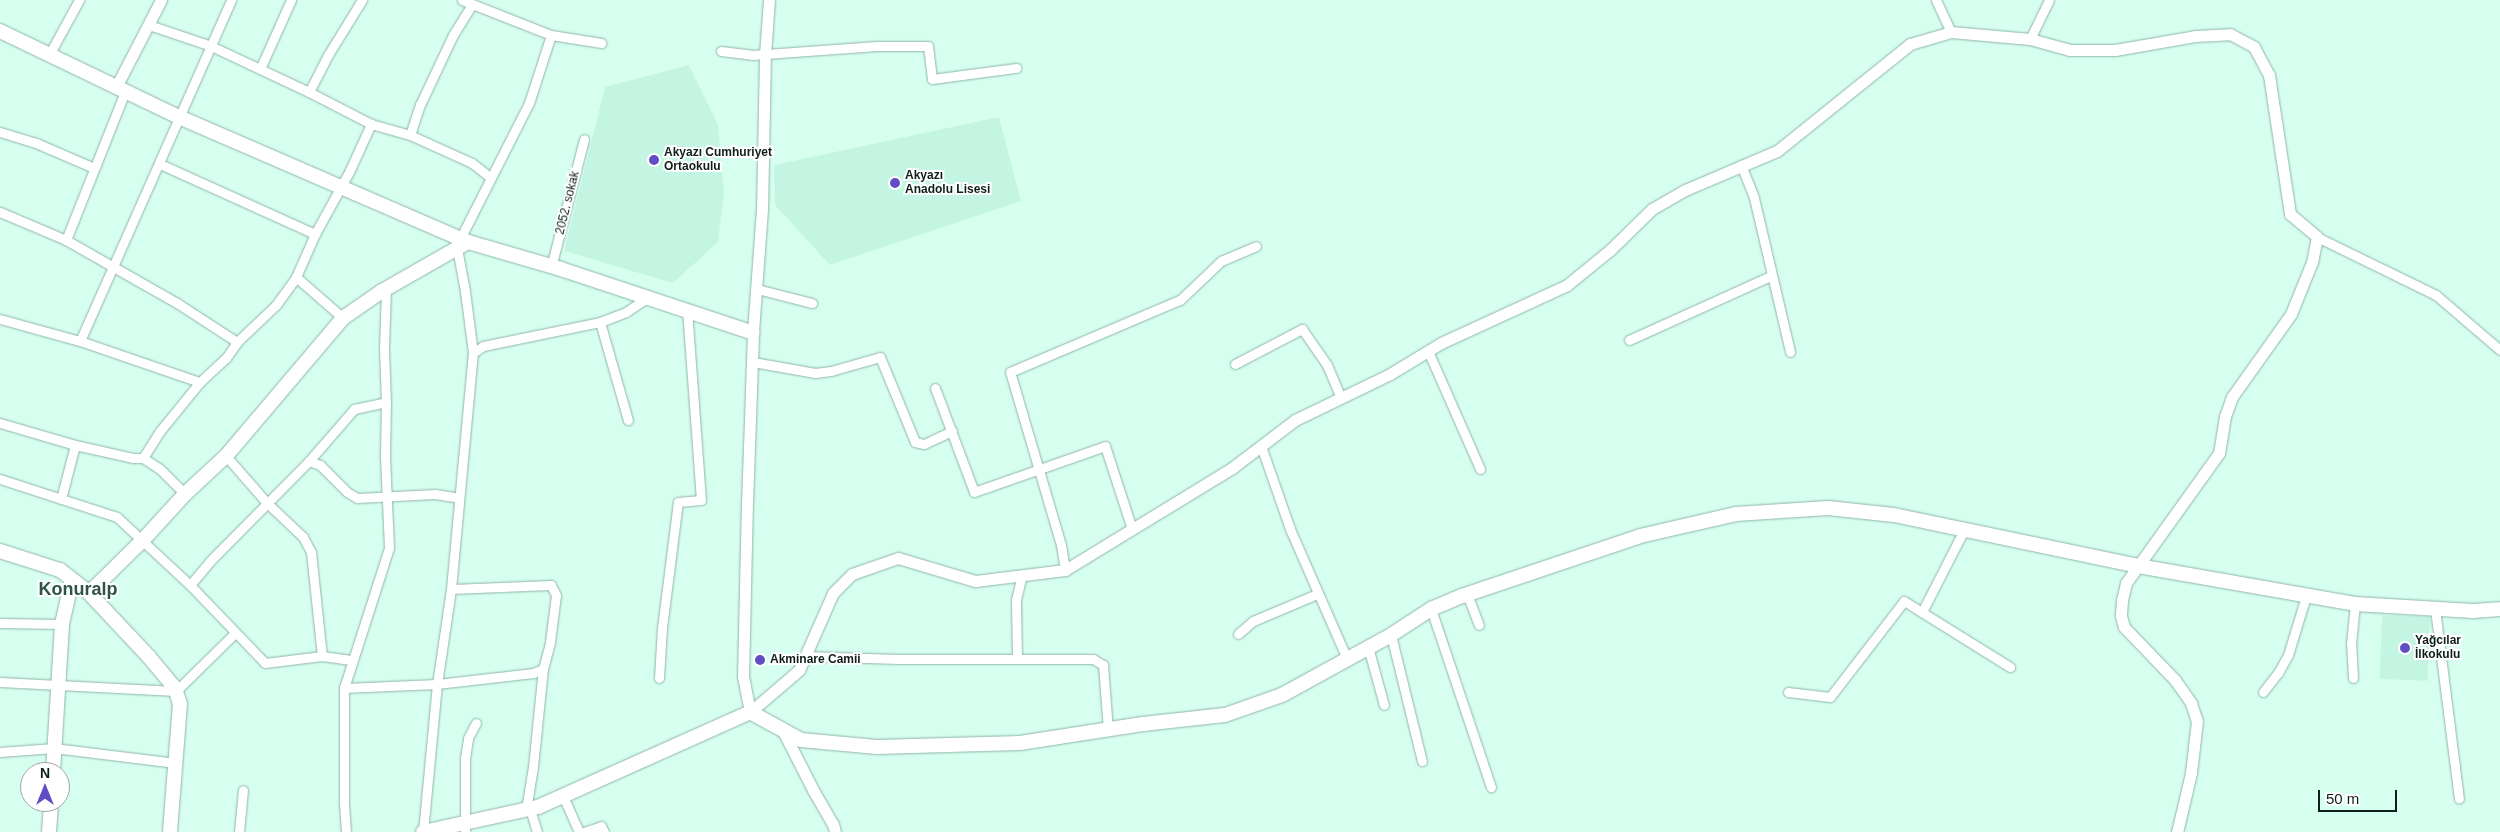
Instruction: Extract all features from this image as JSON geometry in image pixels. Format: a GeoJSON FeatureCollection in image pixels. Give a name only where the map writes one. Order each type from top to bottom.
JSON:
{"type":"FeatureCollection","features":[{"type":"Feature","properties":{"kind":"main road"},"geometry":{"type":"LineString","coordinates":[[0,31],[179,117],[462,243],[551,266],[753,333]]}},
{"type":"Feature","properties":{"kind":"main road"},"geometry":{"type":"LineString","coordinates":[[89,594],[143,540],[185,494],[226,456],[343,318],[386,288],[462,243]]}},
{"type":"Feature","properties":{"kind":"main road"},"geometry":{"type":"LineString","coordinates":[[423,832],[465,828],[528,809],[563,796],[750,712],[801,740],[877,748],[1020,743],[1225,715],[1282,695],[1391,635],[1431,609],[1467,594],[1640,536],[1736,514],[1828,508],[1894,515],[2138,566],[2354,604],[2473,611],[2500,609]]}},
{"type":"Feature","properties":{"kind":"main road"},"geometry":{"type":"LineString","coordinates":[[0,551],[60,570],[89,594],[150,657],[176,692],[180,704],[170,832]]}},
{"type":"Feature","properties":{"kind":"main road"},"geometry":{"type":"LineString","coordinates":[[53,762],[56,685],[62,624],[72,580]]}},
{"type":"Feature","properties":{"kind":"main road"},"geometry":{"type":"LineString","coordinates":[[49,832],[50,812]]}},
{"type":"Feature","properties":{"kind":"street"},"geometry":{"type":"LineString","coordinates":[[49,55],[79,0]]}},
{"type":"Feature","properties":{"kind":"street"},"geometry":{"type":"LineString","coordinates":[[66,240],[94,168],[121,90],[161,0]]}},
{"type":"Feature","properties":{"kind":"street"},"geometry":{"type":"LineString","coordinates":[[80,341],[231,0]]}},
{"type":"Feature","properties":{"kind":"street"},"geometry":{"type":"LineString","coordinates":[[260,69],[291,0]]}},
{"type":"Feature","properties":{"kind":"street"},"geometry":{"type":"LineString","coordinates":[[309,92],[328,55],[362,0]]}},
{"type":"Feature","properties":{"kind":"street"},"geometry":{"type":"LineString","coordinates":[[462,0],[551,35],[601,43]]}},
{"type":"Feature","properties":{"kind":"street"},"geometry":{"type":"LineString","coordinates":[[769,0],[765,54],[747,501],[743,676],[750,712],[799,670],[833,594],[852,574],[898,558],[975,581],[1065,570],[1232,468],[1295,420],[1390,374],[1428,350],[1567,285],[1610,250],[1652,210],[1685,190],[1777,151],[1910,44],[1951,32],[2030,39],[2070,50],[2115,50],[2195,36],[2230,34],[2254,47],[2269,75],[2290,214],[2317,237],[2436,294],[2500,350]]}},
{"type":"Feature","properties":{"kind":"street"},"geometry":{"type":"LineString","coordinates":[[1936,0],[1951,32]]}},
{"type":"Feature","properties":{"kind":"street"},"geometry":{"type":"LineString","coordinates":[[2030,39],[2049,0]]}},
{"type":"Feature","properties":{"kind":"street"},"geometry":{"type":"LineString","coordinates":[[410,135],[420,105],[453,35],[472,4]]}},
{"type":"Feature","properties":{"kind":"street"},"geometry":{"type":"LineString","coordinates":[[150,25],[211,46],[309,92],[371,124],[410,135],[472,163],[490,178]]}},
{"type":"Feature","properties":{"kind":"street"},"geometry":{"type":"LineString","coordinates":[[423,832],[437,684],[451,589],[473,353],[465,291],[462,243],[490,178],[529,103],[551,35]]}},
{"type":"Feature","properties":{"kind":"street"},"geometry":{"type":"LineString","coordinates":[[721,51],[765,54],[877,46],[928,46],[932,78],[1016,68]]}},
{"type":"Feature","properties":{"kind":"street"},"geometry":{"type":"LineString","coordinates":[[143,458],[160,431],[200,382],[226,358],[237,342],[276,305],[296,277],[315,234],[371,124]]}},
{"type":"Feature","properties":{"kind":"street"},"geometry":{"type":"LineString","coordinates":[[0,132],[36,143],[94,168]]}},
{"type":"Feature","properties":{"kind":"street","name":"2052. sokak"},"geometry":{"type":"LineString","coordinates":[[551,266],[584,139]]}},
{"type":"Feature","properties":{"kind":"street"},"geometry":{"type":"LineString","coordinates":[[160,164],[315,234]]}},
{"type":"Feature","properties":{"kind":"street"},"geometry":{"type":"LineString","coordinates":[[1741,165],[1754,198],[1790,352]]}},
{"type":"Feature","properties":{"kind":"street"},"geometry":{"type":"LineString","coordinates":[[0,212],[66,240],[177,303],[237,342]]}},
{"type":"Feature","properties":{"kind":"street"},"geometry":{"type":"LineString","coordinates":[[2176,832],[2191,773],[2197,721],[2191,703],[2175,680],[2124,627],[2121,616],[2126,583],[2219,453],[2225,416],[2232,397],[2291,314],[2312,262],[2317,237]]}},
{"type":"Feature","properties":{"kind":"street"},"geometry":{"type":"LineString","coordinates":[[1065,570],[1061,545],[1010,372],[1180,300],[1221,261],[1256,246]]}},
{"type":"Feature","properties":{"kind":"street"},"geometry":{"type":"LineString","coordinates":[[1629,340],[1771,276]]}},
{"type":"Feature","properties":{"kind":"street"},"geometry":{"type":"LineString","coordinates":[[296,277],[343,318]]}},
{"type":"Feature","properties":{"kind":"street"},"geometry":{"type":"LineString","coordinates":[[346,832],[344,801],[344,688],[351,660],[389,548],[385,457],[386,402],[384,349],[386,288]]}},
{"type":"Feature","properties":{"kind":"street"},"geometry":{"type":"LineString","coordinates":[[757,289],[812,303]]}},
{"type":"Feature","properties":{"kind":"street"},"geometry":{"type":"LineString","coordinates":[[473,353],[484,346],[600,322],[626,312],[648,297]]}},
{"type":"Feature","properties":{"kind":"street"},"geometry":{"type":"LineString","coordinates":[[659,678],[662,628],[678,502],[701,500],[687,311]]}},
{"type":"Feature","properties":{"kind":"street"},"geometry":{"type":"LineString","coordinates":[[0,319],[80,341],[200,382]]}},
{"type":"Feature","properties":{"kind":"street"},"geometry":{"type":"LineString","coordinates":[[600,322],[628,420]]}},
{"type":"Feature","properties":{"kind":"street"},"geometry":{"type":"LineString","coordinates":[[1235,364],[1302,329],[1327,364],[1341,398]]}},
{"type":"Feature","properties":{"kind":"street"},"geometry":{"type":"LineString","coordinates":[[1428,350],[1480,469]]}},
{"type":"Feature","properties":{"kind":"street"},"geometry":{"type":"LineString","coordinates":[[753,362],[815,373],[831,371],[880,357],[915,442],[924,444],[952,431]]}},
{"type":"Feature","properties":{"kind":"street"},"geometry":{"type":"LineString","coordinates":[[935,388],[974,492],[1105,446],[1132,529]]}},
{"type":"Feature","properties":{"kind":"street"},"geometry":{"type":"LineString","coordinates":[[190,585],[267,503],[310,461],[354,409],[386,402]]}},
{"type":"Feature","properties":{"kind":"street"},"geometry":{"type":"LineString","coordinates":[[0,423],[75,444],[133,458],[143,458],[160,469],[185,494]]}},
{"type":"Feature","properties":{"kind":"street"},"geometry":{"type":"LineString","coordinates":[[61,499],[75,444]]}},
{"type":"Feature","properties":{"kind":"street"},"geometry":{"type":"LineString","coordinates":[[1261,446],[1290,529],[1347,659]]}},
{"type":"Feature","properties":{"kind":"street"},"geometry":{"type":"LineString","coordinates":[[226,456],[267,503],[302,537],[311,552],[322,656]]}},
{"type":"Feature","properties":{"kind":"street"},"geometry":{"type":"LineString","coordinates":[[310,461],[320,465],[348,492],[357,498],[435,494],[459,498]]}},
{"type":"Feature","properties":{"kind":"street"},"geometry":{"type":"LineString","coordinates":[[0,479],[117,517],[190,585],[265,663],[322,656],[351,660]]}},
{"type":"Feature","properties":{"kind":"street"},"geometry":{"type":"LineString","coordinates":[[1922,612],[1964,530]]}},
{"type":"Feature","properties":{"kind":"street"},"geometry":{"type":"LineString","coordinates":[[1017,658],[1016,600],[1022,575]]}},
{"type":"Feature","properties":{"kind":"street"},"geometry":{"type":"LineString","coordinates":[[451,589],[551,585],[556,595],[550,642],[543,669],[528,809],[537,832]]}},
{"type":"Feature","properties":{"kind":"street"},"geometry":{"type":"LineString","coordinates":[[1238,634],[1253,621],[1317,594]]}},
{"type":"Feature","properties":{"kind":"street"},"geometry":{"type":"LineString","coordinates":[[1467,594],[1479,625]]}},
{"type":"Feature","properties":{"kind":"street"},"geometry":{"type":"LineString","coordinates":[[2263,692],[2278,673],[2288,655],[2306,596]]}},
{"type":"Feature","properties":{"kind":"street"},"geometry":{"type":"LineString","coordinates":[[1788,692],[1830,697],[1904,601],[2010,667]]}},
{"type":"Feature","properties":{"kind":"street"},"geometry":{"type":"LineString","coordinates":[[2353,678],[2354,604]]}},
{"type":"Feature","properties":{"kind":"street"},"geometry":{"type":"LineString","coordinates":[[1431,609],[1491,787]]}},
{"type":"Feature","properties":{"kind":"street"},"geometry":{"type":"LineString","coordinates":[[2435,609],[2459,798]]}},
{"type":"Feature","properties":{"kind":"street"},"geometry":{"type":"LineString","coordinates":[[0,623],[62,624]]}},
{"type":"Feature","properties":{"kind":"street"},"geometry":{"type":"LineString","coordinates":[[0,682],[176,692],[235,633]]}},
{"type":"Feature","properties":{"kind":"street"},"geometry":{"type":"LineString","coordinates":[[1391,635],[1422,761]]}},
{"type":"Feature","properties":{"kind":"street"},"geometry":{"type":"LineString","coordinates":[[1368,647],[1384,705]]}},
{"type":"Feature","properties":{"kind":"street"},"geometry":{"type":"LineString","coordinates":[[806,656],[898,659],[1093,659],[1103,665],[1108,730]]}},
{"type":"Feature","properties":{"kind":"street"},"geometry":{"type":"LineString","coordinates":[[344,688],[437,684],[532,673],[543,669]]}},
{"type":"Feature","properties":{"kind":"street"},"geometry":{"type":"LineString","coordinates":[[465,828],[465,758],[468,738],[476,723]]}},
{"type":"Feature","properties":{"kind":"street"},"geometry":{"type":"LineString","coordinates":[[783,730],[813,790],[833,824],[835,832]]}},
{"type":"Feature","properties":{"kind":"street"},"geometry":{"type":"LineString","coordinates":[[0,752],[54,748],[176,763]]}},
{"type":"Feature","properties":{"kind":"street"},"geometry":{"type":"LineString","coordinates":[[239,832],[243,790]]}},
{"type":"Feature","properties":{"kind":"street"},"geometry":{"type":"LineString","coordinates":[[563,796],[579,832]]}},
{"type":"Feature","properties":{"kind":"street"},"geometry":{"type":"LineString","coordinates":[[584,832],[601,826],[604,832]]}},
{"type":"Feature","properties":{"kind":"shaded area","name":"Akyazı Cumhuriyet Ortaokulu"},"geometry":{"type":"Polygon","coordinates":[[[689,65],[718,125],[724,194],[718,242],[673,283],[564,251],[605,87],[689,65]]]}},
{"type":"Feature","properties":{"kind":"shaded area","name":"Akyazı Anadolu Lisesi"},"geometry":{"type":"Polygon","coordinates":[[[999,117],[1021,201],[830,265],[775,205],[774,165],[999,117]]]}},
{"type":"Feature","properties":{"kind":"shaded area","name":"Yağcılar İlkokulu"},"geometry":{"type":"Polygon","coordinates":[[[2382,615],[2430,617],[2428,681],[2380,679],[2382,615]]]}},
{"type":"Feature","properties":{"kind":"place","name":"Akyazı Cumhuriyet Ortaokulu"},"geometry":{"type":"Point","coordinates":[654,160]}},
{"type":"Feature","properties":{"kind":"place","name":"Akyazı Anadolu Lisesi"},"geometry":{"type":"Point","coordinates":[895,183]}},
{"type":"Feature","properties":{"kind":"place","name":"Yağcılar İlkokulu"},"geometry":{"type":"Point","coordinates":[2405,648]}},
{"type":"Feature","properties":{"kind":"place","name":"Akminare Camii"},"geometry":{"type":"Point","coordinates":[760,660]}},
{"type":"Feature","properties":{"kind":"district","name":"Konuralp"},"geometry":{"type":"Point","coordinates":[78,589]}}]}
